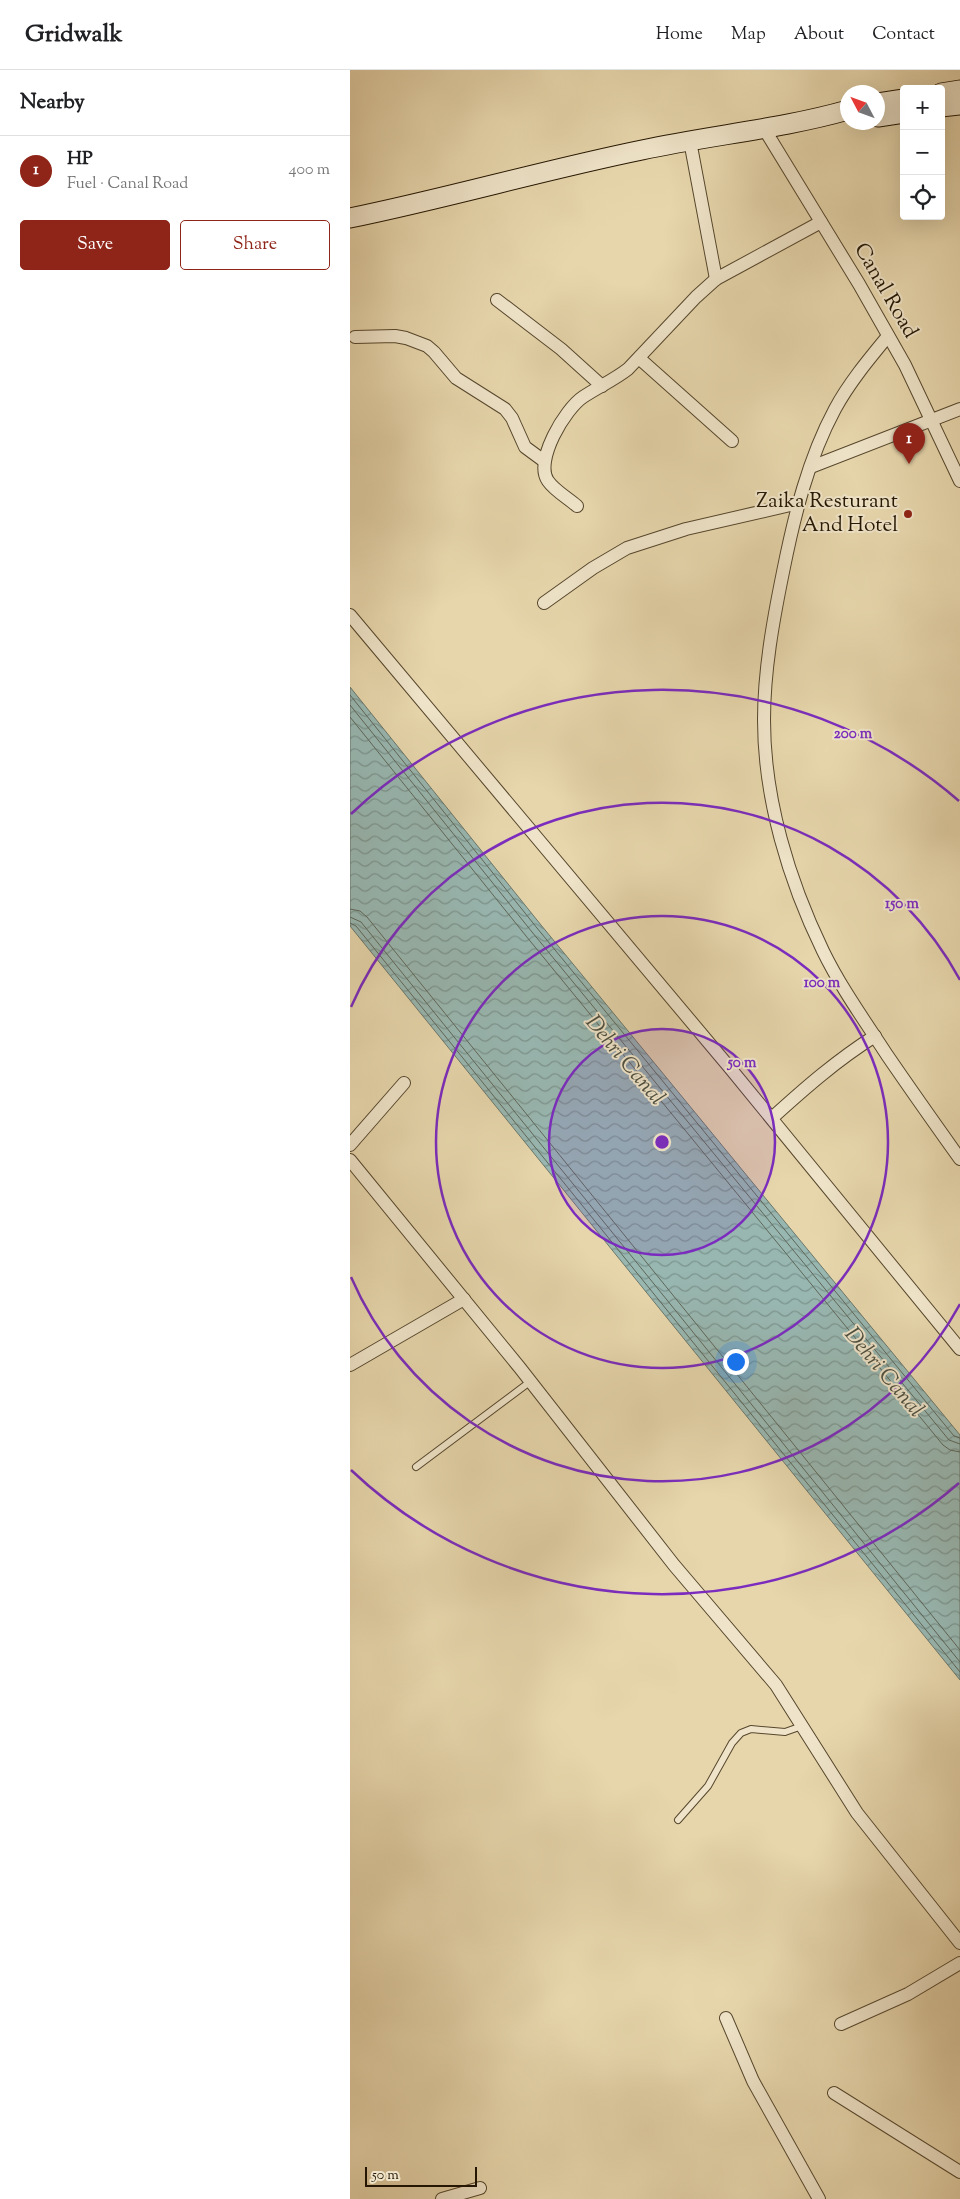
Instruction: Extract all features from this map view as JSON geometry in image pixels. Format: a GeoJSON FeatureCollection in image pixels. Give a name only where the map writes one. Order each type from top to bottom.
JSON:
{"type":"FeatureCollection","features":[{"type":"Feature","properties":{"kind":"main road"},"geometry":{"type":"LineString","coordinates":[[945,92],[960,90]]}},
{"type":"Feature","properties":{"kind":"main road"},"geometry":{"type":"LineString","coordinates":[[885,102],[900,100]]}},
{"type":"Feature","properties":{"kind":"main road"},"geometry":{"type":"LineString","coordinates":[[945,107],[960,105]]}},
{"type":"Feature","properties":{"kind":"main road"},"geometry":{"type":"LineString","coordinates":[[350,218],[474,191],[642,150],[813,119],[840,112]]}},
{"type":"Feature","properties":{"kind":"main road"},"geometry":{"type":"LineString","coordinates":[[885,116],[900,114]]}},
{"type":"Feature","properties":{"kind":"main road"},"geometry":{"type":"LineString","coordinates":[[813,119],[840,120]]}},
{"type":"Feature","properties":{"kind":"street","name":"Canal Road"},"geometry":{"type":"LineString","coordinates":[[763,127],[888,336],[931,419],[960,481]]}},
{"type":"Feature","properties":{"kind":"street"},"geometry":{"type":"LineString","coordinates":[[690,141],[716,279]]}},
{"type":"Feature","properties":{"kind":"street"},"geometry":{"type":"LineString","coordinates":[[577,506],[548,481],[544,473],[544,461],[569,410],[582,398],[617,378],[640,359],[679,315],[716,279],[821,222]]}},
{"type":"Feature","properties":{"kind":"street"},"geometry":{"type":"LineString","coordinates":[[497,300],[561,349],[602,386]]}},
{"type":"Feature","properties":{"kind":"street"},"geometry":{"type":"LineString","coordinates":[[355,337],[395,336],[426,346],[434,352],[456,378],[505,409],[512,418],[525,447],[544,461]]}},
{"type":"Feature","properties":{"kind":"street"},"geometry":{"type":"LineString","coordinates":[[888,336],[861,369],[835,408],[819,441],[799,503],[786,554],[767,662],[764,721],[769,781],[790,870],[823,951],[875,1036],[960,1159]]}},
{"type":"Feature","properties":{"kind":"street"},"geometry":{"type":"LineString","coordinates":[[640,359],[732,441]]}},
{"type":"Feature","properties":{"kind":"street"},"geometry":{"type":"LineString","coordinates":[[811,466],[960,409]]}},
{"type":"Feature","properties":{"kind":"street"},"geometry":{"type":"LineString","coordinates":[[544,603],[593,568],[627,548],[686,529],[799,503]]}},
{"type":"Feature","properties":{"kind":"street"},"geometry":{"type":"LineString","coordinates":[[350,615],[772,1118],[960,1349]]}},
{"type":"Feature","properties":{"kind":"street"},"geometry":{"type":"LineString","coordinates":[[772,1118],[823,1072],[846,1054],[875,1036]]}},
{"type":"Feature","properties":{"kind":"street"},"geometry":{"type":"LineString","coordinates":[[350,1145],[404,1084]]}},
{"type":"Feature","properties":{"kind":"street"},"geometry":{"type":"LineString","coordinates":[[350,1160],[531,1381],[674,1565],[757,1660],[803,1726],[857,1813],[960,1943]]}},
{"type":"Feature","properties":{"kind":"street"},"geometry":{"type":"LineString","coordinates":[[350,1365],[464,1299]]}},
{"type":"Feature","properties":{"kind":"street"},"geometry":{"type":"LineString","coordinates":[[841,2024],[908,1994],[960,1963]]}},
{"type":"Feature","properties":{"kind":"street"},"geometry":{"type":"LineString","coordinates":[[726,2018],[753,2082],[819,2199]]}},
{"type":"Feature","properties":{"kind":"street"},"geometry":{"type":"LineString","coordinates":[[834,2093],[960,2172]]}},
{"type":"Feature","properties":{"kind":"street"},"geometry":{"type":"LineString","coordinates":[[442,2199],[480,2188]]}},
{"type":"Feature","properties":{"kind":"lane"},"geometry":{"type":"LineString","coordinates":[[416,1466],[531,1381]]}},
{"type":"Feature","properties":{"kind":"lane"},"geometry":{"type":"LineString","coordinates":[[678,1820],[708,1786],[732,1743],[741,1733],[751,1729],[785,1732],[803,1726]]}},
{"type":"Feature","properties":{"kind":"water","name":"Dehri Canal"},"geometry":{"type":"Polygon","coordinates":[[[350,687],[541,925],[960,1435],[960,1680],[350,926],[350,687]]]}},
{"type":"Feature","properties":{"kind":"place","name":"HP"},"geometry":{"type":"Point","coordinates":[909,464]}},
{"type":"Feature","properties":{"kind":"place","name":"Zaika Resturant And Hotel"},"geometry":{"type":"Point","coordinates":[908,514]}}]}
